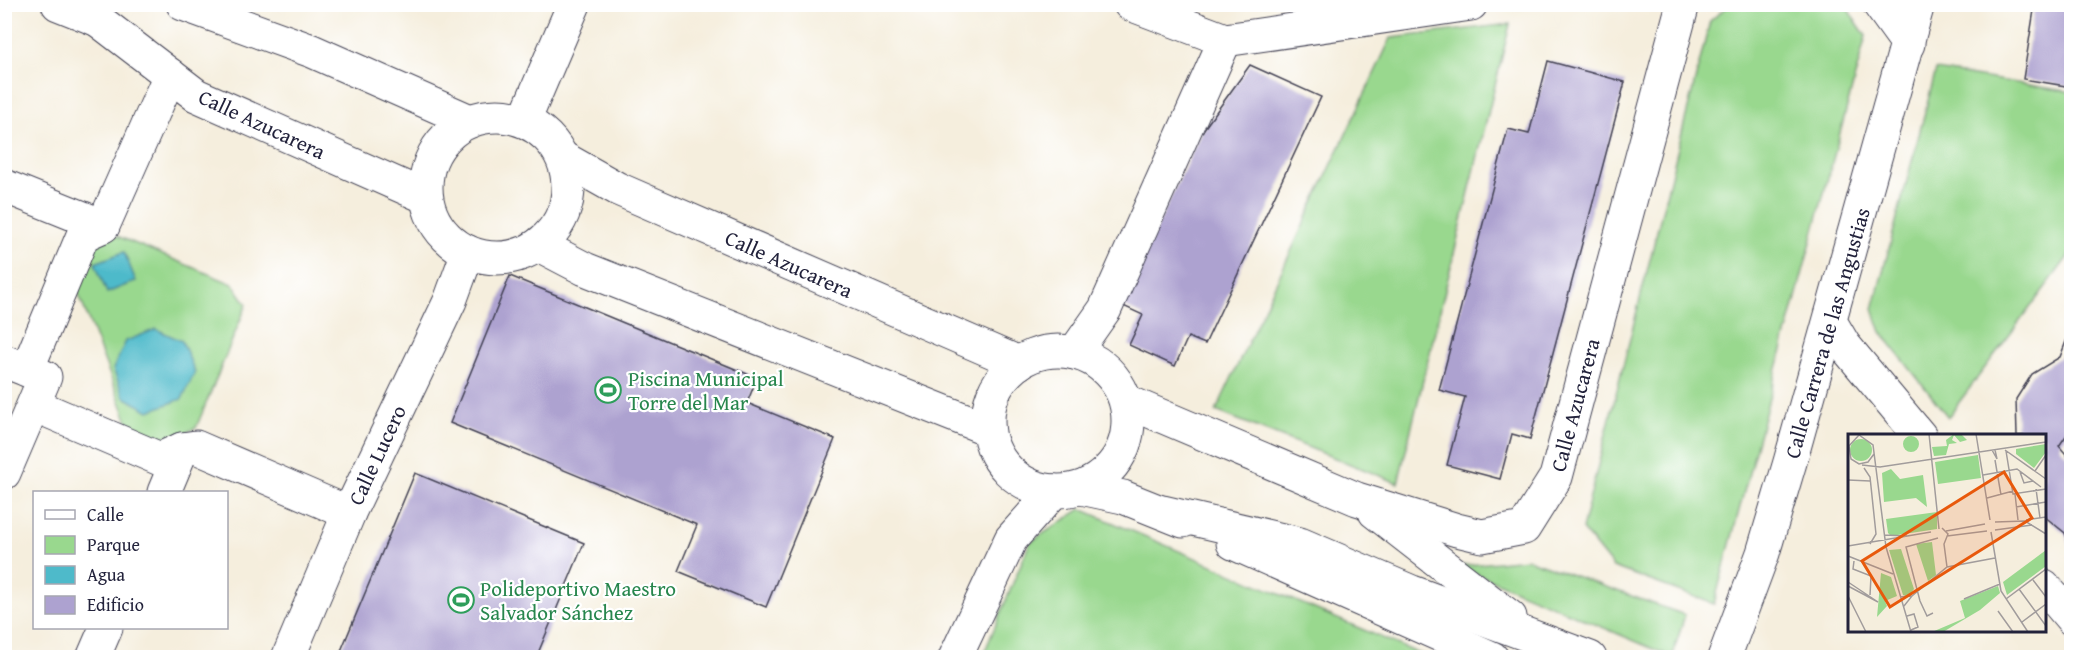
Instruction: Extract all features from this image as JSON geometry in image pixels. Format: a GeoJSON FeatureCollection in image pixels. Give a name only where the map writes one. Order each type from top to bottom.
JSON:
{"type":"FeatureCollection","features":[{"type":"Feature","properties":{"kind":"street","name":"Calle Azucarera"},"geometry":{"type":"LineString","coordinates":[[58,4],[92,12],[196,95],[426,197]]}},
{"type":"Feature","properties":{"kind":"street"},"geometry":{"type":"LineString","coordinates":[[183,4],[312,51],[470,120]]}},
{"type":"Feature","properties":{"kind":"street"},"geometry":{"type":"LineString","coordinates":[[524,121],[574,4]]}},
{"type":"Feature","properties":{"kind":"street"},"geometry":{"type":"LineString","coordinates":[[1130,4],[1225,40],[1472,4]]}},
{"type":"Feature","properties":{"kind":"street","name":"Calle Azucarera"},"geometry":{"type":"LineString","coordinates":[[1126,401],[1357,499],[1482,536],[1524,528],[1556,477],[1683,4]]}},
{"type":"Feature","properties":{"kind":"street"},"geometry":{"type":"LineString","coordinates":[[1879,4],[1908,44]]}},
{"type":"Feature","properties":{"kind":"street","name":"Calle Carrera de las Angustias"},"geometry":{"type":"LineString","coordinates":[[1724,657],[1763,553],[1831,323],[1918,4]]}},
{"type":"Feature","properties":{"kind":"street"},"geometry":{"type":"LineString","coordinates":[[1074,353],[1105,309],[1225,40]]}},
{"type":"Feature","properties":{"kind":"street"},"geometry":{"type":"LineString","coordinates":[[4,473],[28,378],[83,235],[103,226],[170,75]]}},
{"type":"Feature","properties":{"kind":"street"},"geometry":{"type":"LineString","coordinates":[[488,116],[506,116],[524,121],[540,129],[553,142],[563,158],[569,181],[566,205],[556,228],[539,245],[519,255],[496,258],[468,252],[445,236],[430,211],[426,197],[428,166],[444,138],[470,120],[488,116]]}},
{"type":"Feature","properties":{"kind":"street","name":"Calle Azucarera"},"geometry":{"type":"LineString","coordinates":[[563,158],[618,189],[1019,363]]}},
{"type":"Feature","properties":{"kind":"street"},"geometry":{"type":"LineString","coordinates":[[4,186],[103,226]]}},
{"type":"Feature","properties":{"kind":"street"},"geometry":{"type":"LineString","coordinates":[[539,245],[585,269],[988,429]]}},
{"type":"Feature","properties":{"kind":"street","name":"Calle Lucero"},"geometry":{"type":"LineString","coordinates":[[288,657],[349,513],[450,301],[468,252]]}},
{"type":"Feature","properties":{"kind":"street"},"geometry":{"type":"LineString","coordinates":[[1105,309],[1108,372]]}},
{"type":"Feature","properties":{"kind":"street"},"geometry":{"type":"LineString","coordinates":[[1831,323],[1844,345],[1919,434]]}},
{"type":"Feature","properties":{"kind":"street"},"geometry":{"type":"LineString","coordinates":[[1011,539],[1067,490],[1105,474],[1118,459],[1126,441],[1129,421],[1126,401],[1108,372],[1098,364],[1074,353],[1046,353],[1019,363],[1001,381],[990,404],[988,429],[993,448],[1003,464],[1017,478],[1035,488],[1067,490],[1123,497],[1163,512],[1492,657]]}},
{"type":"Feature","properties":{"kind":"street"},"geometry":{"type":"LineString","coordinates":[[28,378],[160,459],[182,449],[196,447],[349,513]]}},
{"type":"Feature","properties":{"kind":"street"},"geometry":{"type":"LineString","coordinates":[[164,491],[182,449]]}},
{"type":"Feature","properties":{"kind":"street"},"geometry":{"type":"LineString","coordinates":[[955,657],[1011,539],[1017,478]]}},
{"type":"Feature","properties":{"kind":"street"},"geometry":{"type":"LineString","coordinates":[[1357,499],[1540,640]]}},
{"type":"Feature","properties":{"kind":"street"},"geometry":{"type":"LineString","coordinates":[[1163,512],[1300,544],[1412,592],[1590,657]]}},
{"type":"Feature","properties":{"kind":"street"},"geometry":{"type":"LineString","coordinates":[[2046,588],[2072,619]]}},
{"type":"Feature","properties":{"kind":"street"},"geometry":{"type":"LineString","coordinates":[[93,657],[104,629]]}},
{"type":"Feature","properties":{"kind":"green space"},"geometry":{"type":"Polygon","coordinates":[[[1729,5],[1845,5],[1866,36],[1714,604],[1613,567],[1582,529],[1710,21],[1729,5]]]}},
{"type":"Feature","properties":{"kind":"green space"},"geometry":{"type":"Polygon","coordinates":[[[1510,24],[1398,483],[1216,411],[1391,38],[1510,24]]]}},
{"type":"Feature","properties":{"kind":"green space"},"geometry":{"type":"Polygon","coordinates":[[[1936,70],[2072,92],[2071,253],[1948,417],[1881,332],[1873,309],[1936,70]]]}},
{"type":"Feature","properties":{"kind":"green space"},"geometry":{"type":"Polygon","coordinates":[[[117,236],[233,284],[247,304],[196,428],[157,445],[133,435],[72,277],[85,247],[117,236]]]}},
{"type":"Feature","properties":{"kind":"green space"},"geometry":{"type":"Polygon","coordinates":[[[1081,509],[1427,657],[982,658],[1030,542],[1081,509]]]}},
{"type":"Feature","properties":{"kind":"green space"},"geometry":{"type":"Polygon","coordinates":[[[1527,559],[1685,615],[1672,657],[1459,566],[1527,559]]]}},
{"type":"Feature","properties":{"kind":"water"},"geometry":{"type":"Polygon","coordinates":[[[124,252],[136,281],[107,293],[95,263],[124,252]]]}},
{"type":"Feature","properties":{"kind":"water"},"geometry":{"type":"Polygon","coordinates":[[[156,329],[182,341],[195,372],[182,399],[149,411],[124,397],[113,369],[126,341],[156,329]]]}},
{"type":"Feature","properties":{"kind":"building"},"geometry":{"type":"Polygon","coordinates":[[[2035,4],[2072,4],[2072,87],[2023,79],[2035,4]]]}},
{"type":"Feature","properties":{"kind":"building"},"geometry":{"type":"Polygon","coordinates":[[[1548,61],[1625,82],[1530,439],[1512,434],[1500,479],[1447,465],[1465,397],[1439,390],[1508,129],[1529,134],[1548,61]]]}},
{"type":"Feature","properties":{"kind":"building"},"geometry":{"type":"Polygon","coordinates":[[[1250,65],[1321,97],[1205,344],[1188,337],[1175,366],[1129,345],[1143,315],[1121,305],[1201,133],[1250,65]]]}},
{"type":"Feature","properties":{"kind":"building","name":"Piscina Municipal Torre del Mar"},"geometry":{"type":"Polygon","coordinates":[[[510,276],[757,378],[747,403],[835,439],[766,607],[678,571],[697,525],[450,423],[510,276]]]}},
{"type":"Feature","properties":{"kind":"building"},"geometry":{"type":"Polygon","coordinates":[[[2072,326],[2072,427],[2059,446],[2072,461],[2072,551],[2065,533],[2046,518],[2046,434],[2017,434],[2016,399],[2032,374],[2060,357],[2072,326]]]}},
{"type":"Feature","properties":{"kind":"building","name":"Polideportivo Maestro Salvador Sánchez"},"geometry":{"type":"Polygon","coordinates":[[[415,473],[584,543],[536,658],[338,658],[415,473]]]}},
{"type":"Feature","properties":{"kind":"building"},"geometry":{"type":"Polygon","coordinates":[[[1926,650],[1941,658],[1922,658],[1926,650]]]}},
{"type":"Feature","properties":{"kind":"place","name":"Piscina Municipal Torre del Mar"},"geometry":{"type":"Point","coordinates":[608,390]}},
{"type":"Feature","properties":{"kind":"place","name":"Polideportivo Maestro Salvador Sánchez"},"geometry":{"type":"Point","coordinates":[461,600]}}]}
